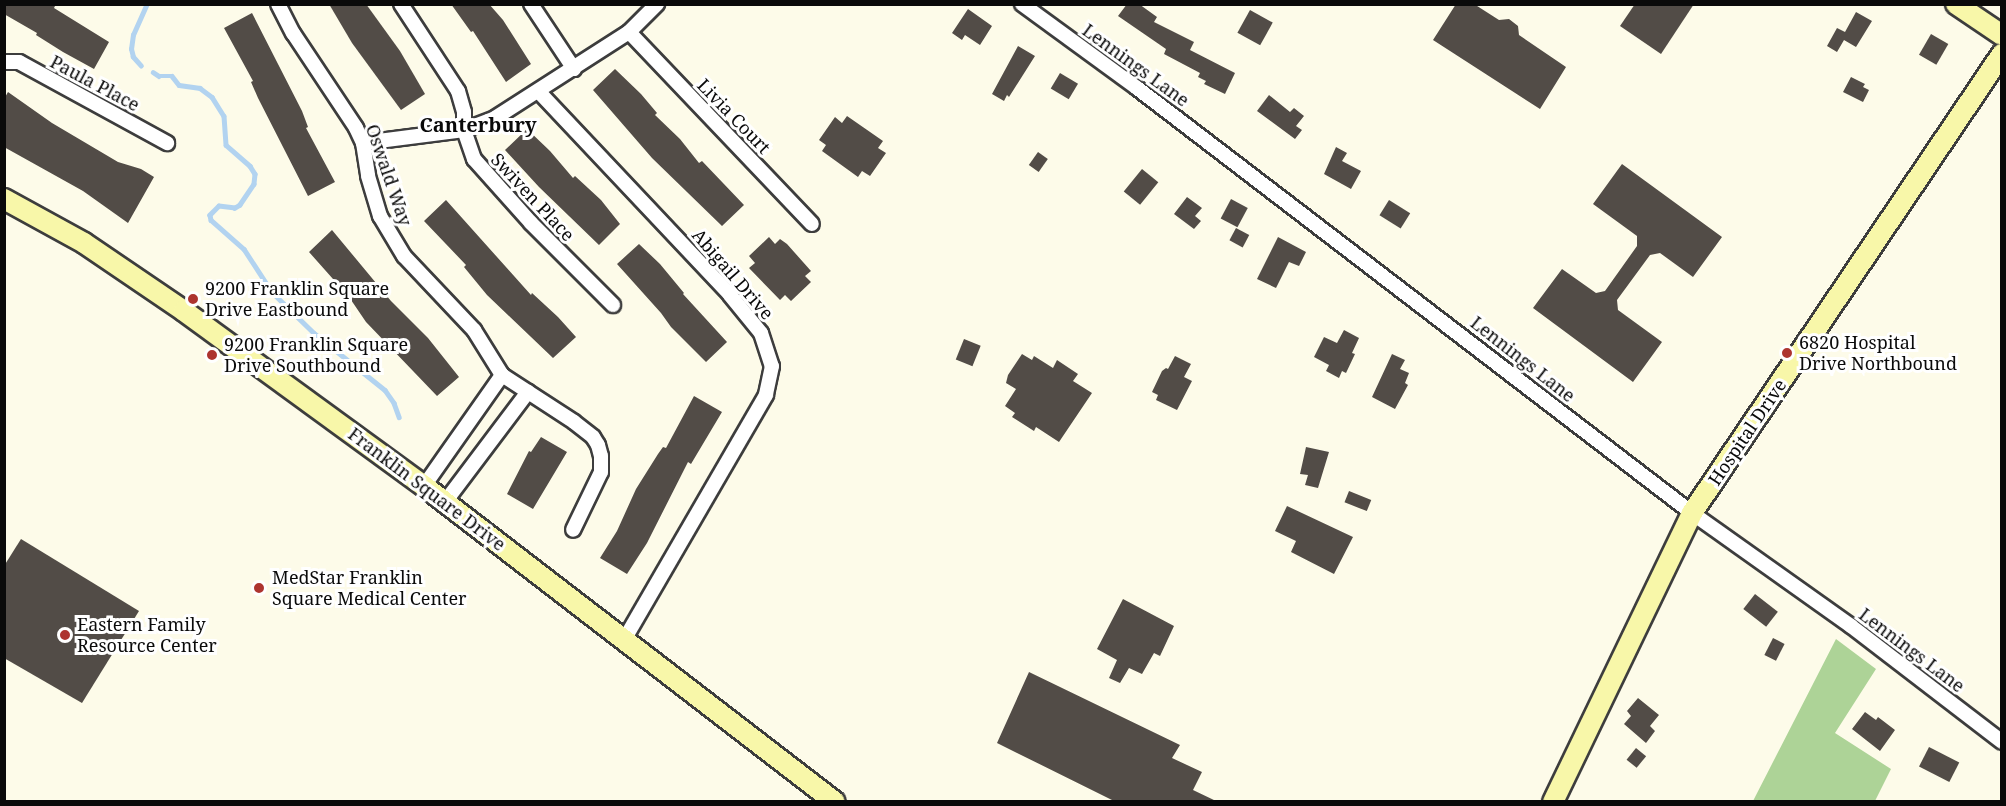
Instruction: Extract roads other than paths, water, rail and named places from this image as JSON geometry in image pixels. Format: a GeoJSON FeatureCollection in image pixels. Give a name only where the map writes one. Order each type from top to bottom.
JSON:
{"type":"FeatureCollection","features":[{"type":"Feature","properties":{"kind":"street","name":"Oswald Way"},"geometry":{"type":"LineString","coordinates":[[278,4],[363,142],[368,176],[380,216],[404,256],[474,330],[502,375],[593,437],[602,456],[600,472],[573,530]]}},
{"type":"Feature","properties":{"kind":"street","name":"Swiven Place"},"geometry":{"type":"LineString","coordinates":[[401,4],[458,91],[464,112],[464,129],[474,159],[489,178],[613,305]]}},
{"type":"Feature","properties":{"kind":"street"},"geometry":{"type":"LineString","coordinates":[[531,4],[574,69]]}},
{"type":"Feature","properties":{"kind":"street"},"geometry":{"type":"LineString","coordinates":[[363,142],[464,129],[495,118],[539,92],[629,32],[657,4]]}},
{"type":"Feature","properties":{"kind":"street","name":"Lennings Lane"},"geometry":{"type":"LineString","coordinates":[[1022,4],[1165,108],[1692,513],[1851,626],[2001,742]]}},
{"type":"Feature","properties":{"kind":"street"},"geometry":{"type":"LineString","coordinates":[[1956,4],[2001,35]]}},
{"type":"Feature","properties":{"kind":"street","name":"Livia Court"},"geometry":{"type":"LineString","coordinates":[[629,32],[812,224]]}},
{"type":"Feature","properties":{"kind":"street","name":"Hospital Drive"},"geometry":{"type":"LineString","coordinates":[[1553,801],[1692,513],[2001,54]]}},
{"type":"Feature","properties":{"kind":"street","name":"Paula Place"},"geometry":{"type":"LineString","coordinates":[[4,62],[19,62],[167,142]]}},
{"type":"Feature","properties":{"kind":"street","name":"Abigail Drive"},"geometry":{"type":"LineString","coordinates":[[539,92],[730,295],[761,333],[772,366],[766,395],[624,638]]}},
{"type":"Feature","properties":{"kind":"street","name":"Franklin Square Drive"},"geometry":{"type":"LineString","coordinates":[[4,199],[102,254],[424,486],[835,801]]}},
{"type":"Feature","properties":{"kind":"street"},"geometry":{"type":"LineString","coordinates":[[424,486],[502,375]]}},
{"type":"Feature","properties":{"kind":"street"},"geometry":{"type":"LineString","coordinates":[[445,502],[528,392]]}},
{"type":"Feature","properties":{"kind":"waterway"},"geometry":{"type":"LineString","coordinates":[[141,66],[133,57],[131,49],[133,35],[147,4]]}},
{"type":"Feature","properties":{"kind":"waterway"},"geometry":{"type":"LineString","coordinates":[[153,72],[159,76],[172,76],[179,85],[200,88],[212,97],[224,116],[226,145],[250,166],[255,174],[254,184],[240,205],[235,208],[219,206],[210,215],[211,220],[244,249],[272,292],[314,333],[385,390],[394,403],[399,417]]}},
{"type":"Feature","properties":{"kind":"place","name":"9200 Franklin Square Drive Eastbound"},"geometry":{"type":"Point","coordinates":[193,299]}},
{"type":"Feature","properties":{"kind":"place","name":"6820 Hospital Drive Northbound"},"geometry":{"type":"Point","coordinates":[1787,353]}},
{"type":"Feature","properties":{"kind":"place","name":"9200 Franklin Square Drive Southbound"},"geometry":{"type":"Point","coordinates":[212,355]}},
{"type":"Feature","properties":{"kind":"place","name":"MedStar Franklin Square Medical Center"},"geometry":{"type":"Point","coordinates":[259,588]}},
{"type":"Feature","properties":{"kind":"place","name":"Eastern Family Resource Center"},"geometry":{"type":"Point","coordinates":[65,635]}},
{"type":"Feature","properties":{"kind":"district","name":"Canterbury"},"geometry":{"type":"Point","coordinates":[478,124]}}]}
